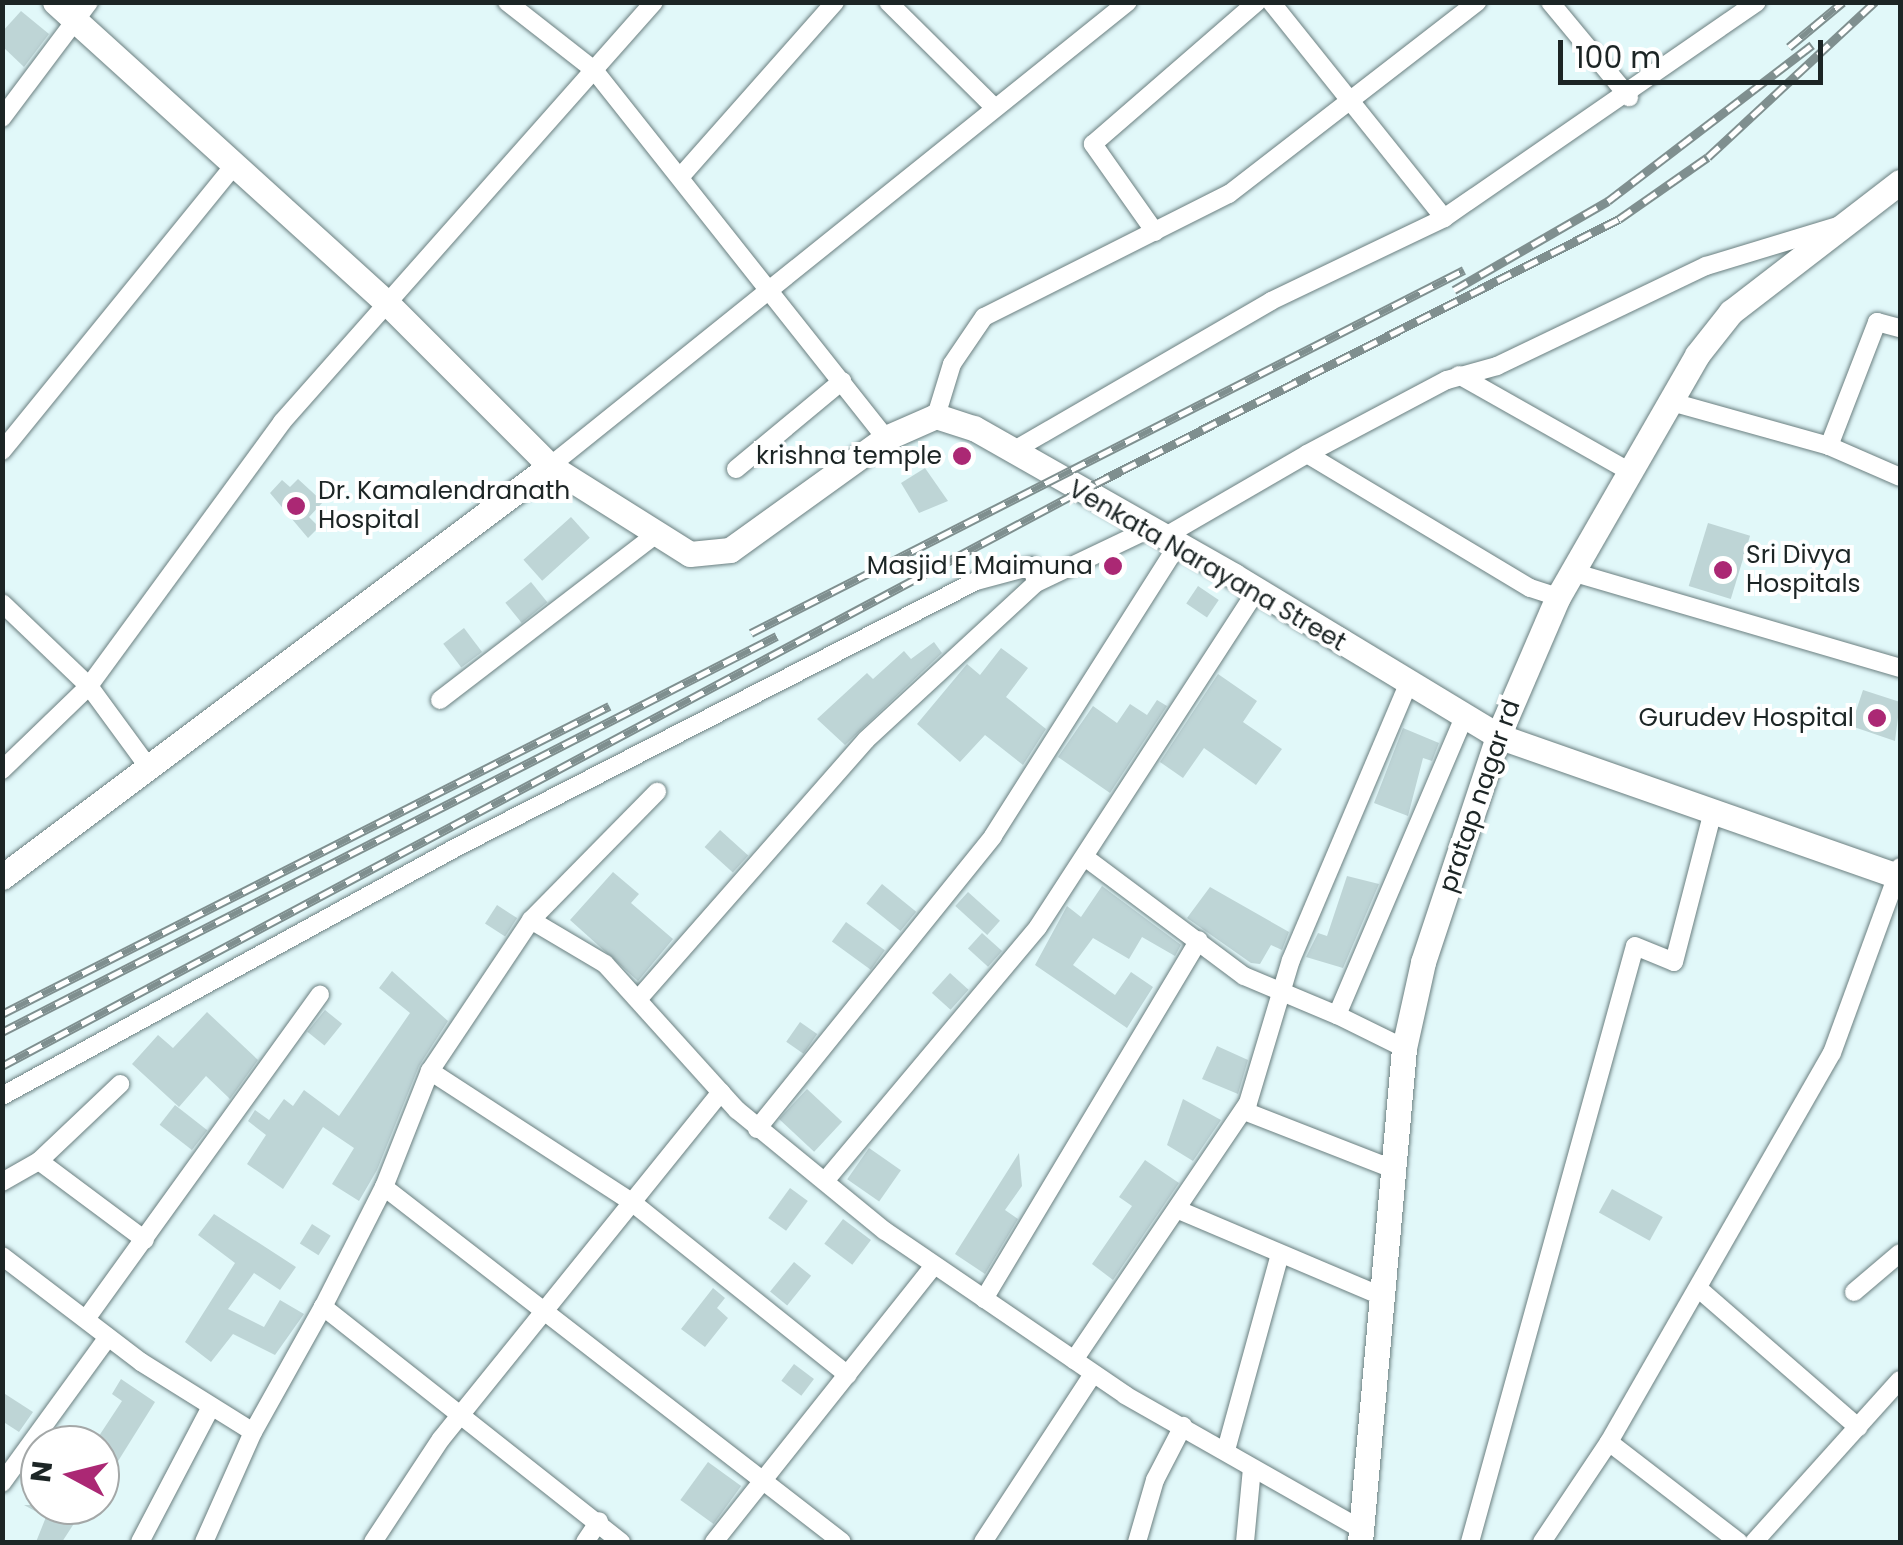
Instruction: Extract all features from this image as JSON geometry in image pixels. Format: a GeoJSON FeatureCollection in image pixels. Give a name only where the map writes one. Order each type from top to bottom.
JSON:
{"type":"FeatureCollection","features":[{"type":"Feature","properties":{"kind":"street"},"geometry":{"type":"LineString","coordinates":[[54,2],[82,11],[232,168],[390,306],[550,466],[654,536],[690,554],[730,550],[886,438],[936,416],[952,364],[984,316],[1230,194],[1477,2]]}},
{"type":"Feature","properties":{"kind":"street"},"geometry":{"type":"LineString","coordinates":[[507,2],[594,70],[773,288],[886,438]]}},
{"type":"Feature","properties":{"kind":"street"},"geometry":{"type":"LineString","coordinates":[[2,770],[89,686],[282,422],[390,306],[654,2]]}},
{"type":"Feature","properties":{"kind":"street"},"geometry":{"type":"LineString","coordinates":[[682,175],[835,2]]}},
{"type":"Feature","properties":{"kind":"street"},"geometry":{"type":"LineString","coordinates":[[888,2],[992,106]]}},
{"type":"Feature","properties":{"kind":"street"},"geometry":{"type":"LineString","coordinates":[[2,877],[146,764],[308,653],[550,466],[992,106],[1128,2]]}},
{"type":"Feature","properties":{"kind":"street"},"geometry":{"type":"LineString","coordinates":[[1155,232],[1093,144],[1256,2]]}},
{"type":"Feature","properties":{"kind":"street"},"geometry":{"type":"LineString","coordinates":[[1271,2],[1444,218]]}},
{"type":"Feature","properties":{"kind":"street"},"geometry":{"type":"LineString","coordinates":[[1550,2],[1629,97]]}},
{"type":"Feature","properties":{"kind":"street"},"geometry":{"type":"LineString","coordinates":[[1012,452],[1271,301],[1444,218],[1629,97],[1758,2]]}},
{"type":"Feature","properties":{"kind":"street"},"geometry":{"type":"LineString","coordinates":[[2,118],[82,11]]}},
{"type":"Feature","properties":{"kind":"street"},"geometry":{"type":"LineString","coordinates":[[2,451],[232,168]]}},
{"type":"Feature","properties":{"kind":"street","name":"pratap nagar rd"},"geometry":{"type":"LineString","coordinates":[[1360,1536],[1380,1374],[1377,1294],[1394,1169],[1404,1048],[1423,962],[1498,736],[1558,597],[1668,401],[1731,312],[1900,182]]}},
{"type":"Feature","properties":{"kind":"street"},"geometry":{"type":"LineString","coordinates":[[640,996],[866,740],[1036,583],[1164,537],[1307,454],[1459,375],[1496,366],[1706,266],[1844,225]]}},
{"type":"Feature","properties":{"kind":"street"},"geometry":{"type":"LineString","coordinates":[[1829,446],[1877,322],[1900,328]]}},
{"type":"Feature","properties":{"kind":"street"},"geometry":{"type":"LineString","coordinates":[[1459,375],[1628,470]]}},
{"type":"Feature","properties":{"kind":"street"},"geometry":{"type":"LineString","coordinates":[[736,469],[842,381]]}},
{"type":"Feature","properties":{"kind":"street"},"geometry":{"type":"LineString","coordinates":[[1668,401],[1829,446],[1900,477]]}},
{"type":"Feature","properties":{"kind":"street","name":"Venkata Narayana Street"},"geometry":{"type":"LineString","coordinates":[[936,416],[1012,452],[1164,537],[1498,736],[1712,815],[1900,873]]}},
{"type":"Feature","properties":{"kind":"street"},"geometry":{"type":"LineString","coordinates":[[1307,454],[1530,588],[1558,597]]}},
{"type":"Feature","properties":{"kind":"street"},"geometry":{"type":"LineString","coordinates":[[440,700],[654,536]]}},
{"type":"Feature","properties":{"kind":"street"},"geometry":{"type":"LineString","coordinates":[[756,1128],[993,836],[1164,537]]}},
{"type":"Feature","properties":{"kind":"street"},"geometry":{"type":"LineString","coordinates":[[2,1096],[457,847],[976,581],[1022,564],[1039,573],[1036,583]]}},
{"type":"Feature","properties":{"kind":"street"},"geometry":{"type":"LineString","coordinates":[[1572,572],[1900,668]]}},
{"type":"Feature","properties":{"kind":"street"},"geometry":{"type":"LineString","coordinates":[[825,1181],[1025,943],[1086,858],[1257,590]]}},
{"type":"Feature","properties":{"kind":"street"},"geometry":{"type":"LineString","coordinates":[[2,603],[89,686],[146,764]]}},
{"type":"Feature","properties":{"kind":"street"},"geometry":{"type":"LineString","coordinates":[[1074,1360],[1181,1211],[1244,1111],[1281,992],[1410,682]]}},
{"type":"Feature","properties":{"kind":"street"},"geometry":{"type":"LineString","coordinates":[[1338,1016],[1465,715]]}},
{"type":"Feature","properties":{"kind":"street"},"geometry":{"type":"LineString","coordinates":[[204,1542],[253,1432],[323,1307],[384,1186],[430,1070],[531,920],[657,792]]}},
{"type":"Feature","properties":{"kind":"street"},"geometry":{"type":"LineString","coordinates":[[1470,1542],[1635,946],[1674,962],[1712,815]]}},
{"type":"Feature","properties":{"kind":"street"},"geometry":{"type":"LineString","coordinates":[[1086,858],[1244,976],[1404,1048]]}},
{"type":"Feature","properties":{"kind":"street"},"geometry":{"type":"LineString","coordinates":[[1542,1542],[1609,1442],[1832,1052],[1900,873]]}},
{"type":"Feature","properties":{"kind":"street"},"geometry":{"type":"LineString","coordinates":[[531,920],[591,952],[640,996],[756,1128],[933,1266],[1093,1374],[1226,1450],[1360,1536]]}},
{"type":"Feature","properties":{"kind":"street"},"geometry":{"type":"LineString","coordinates":[[984,1299],[1199,940]]}},
{"type":"Feature","properties":{"kind":"street"},"geometry":{"type":"LineString","coordinates":[[86,1319],[320,995]]}},
{"type":"Feature","properties":{"kind":"street"},"geometry":{"type":"LineString","coordinates":[[430,1070],[632,1203],[848,1375]]}},
{"type":"Feature","properties":{"kind":"street"},"geometry":{"type":"LineString","coordinates":[[2,1182],[39,1161],[120,1084]]}},
{"type":"Feature","properties":{"kind":"street"},"geometry":{"type":"LineString","coordinates":[[373,1542],[458,1418],[722,1092]]}},
{"type":"Feature","properties":{"kind":"street"},"geometry":{"type":"LineString","coordinates":[[1244,1111],[1394,1169]]}},
{"type":"Feature","properties":{"kind":"street"},"geometry":{"type":"LineString","coordinates":[[39,1161],[145,1240]]}},
{"type":"Feature","properties":{"kind":"street"},"geometry":{"type":"LineString","coordinates":[[384,1186],[842,1542]]}},
{"type":"Feature","properties":{"kind":"street"},"geometry":{"type":"LineString","coordinates":[[1181,1211],[1377,1294]]}},
{"type":"Feature","properties":{"kind":"street"},"geometry":{"type":"LineString","coordinates":[[1854,1292],[1876,1281],[1900,1253]]}},
{"type":"Feature","properties":{"kind":"street"},"geometry":{"type":"LineString","coordinates":[[1226,1450],[1280,1254]]}},
{"type":"Feature","properties":{"kind":"street"},"geometry":{"type":"LineString","coordinates":[[2,1256],[108,1337],[253,1432]]}},
{"type":"Feature","properties":{"kind":"street"},"geometry":{"type":"LineString","coordinates":[[714,1542],[933,1266]]}},
{"type":"Feature","properties":{"kind":"street"},"geometry":{"type":"LineString","coordinates":[[1698,1289],[1858,1428]]}},
{"type":"Feature","properties":{"kind":"street"},"geometry":{"type":"LineString","coordinates":[[323,1307],[458,1418],[599,1521],[621,1542]]}},
{"type":"Feature","properties":{"kind":"street"},"geometry":{"type":"LineString","coordinates":[[2,1484],[108,1337]]}},
{"type":"Feature","properties":{"kind":"street"},"geometry":{"type":"LineString","coordinates":[[983,1542],[1093,1374]]}},
{"type":"Feature","properties":{"kind":"street"},"geometry":{"type":"LineString","coordinates":[[1754,1542],[1900,1380]]}},
{"type":"Feature","properties":{"kind":"street"},"geometry":{"type":"LineString","coordinates":[[140,1542],[210,1407]]}},
{"type":"Feature","properties":{"kind":"street"},"geometry":{"type":"LineString","coordinates":[[1137,1542],[1183,1426]]}},
{"type":"Feature","properties":{"kind":"street"},"geometry":{"type":"LineString","coordinates":[[1609,1442],[1739,1542]]}},
{"type":"Feature","properties":{"kind":"street"},"geometry":{"type":"LineString","coordinates":[[1245,1542],[1252,1468]]}},
{"type":"Feature","properties":{"kind":"street"},"geometry":{"type":"LineString","coordinates":[[585,1542],[599,1521]]}},
{"type":"Feature","properties":{"kind":"building"},"geometry":{"type":"Polygon","coordinates":[[[21,11],[49,34],[24,67],[2,46],[2,32],[21,11]]]}},
{"type":"Feature","properties":{"kind":"building"},"geometry":{"type":"Polygon","coordinates":[[[925,468],[948,501],[919,513],[901,483],[925,468]]]}},
{"type":"Feature","properties":{"kind":"building"},"geometry":{"type":"Polygon","coordinates":[[[298,479],[323,502],[309,517],[319,527],[308,538],[270,493],[282,480],[290,487],[298,479]]]}},
{"type":"Feature","properties":{"kind":"building"},"geometry":{"type":"Polygon","coordinates":[[[571,517],[590,538],[542,581],[523,560],[571,517]]]}},
{"type":"Feature","properties":{"kind":"building"},"geometry":{"type":"Polygon","coordinates":[[[1708,523],[1750,536],[1731,599],[1689,586],[1708,523]]]}},
{"type":"Feature","properties":{"kind":"building"},"geometry":{"type":"Polygon","coordinates":[[[531,582],[547,602],[522,623],[505,603],[531,582]]]}},
{"type":"Feature","properties":{"kind":"building"},"geometry":{"type":"Polygon","coordinates":[[[1198,586],[1219,600],[1207,617],[1186,603],[1198,586]]]}},
{"type":"Feature","properties":{"kind":"building"},"geometry":{"type":"Polygon","coordinates":[[[464,628],[482,652],[461,668],[443,644],[464,628]]]}},
{"type":"Feature","properties":{"kind":"building"},"geometry":{"type":"Polygon","coordinates":[[[934,642],[942,653],[845,745],[817,719],[867,673],[873,679],[904,651],[911,659],[934,642]]]}},
{"type":"Feature","properties":{"kind":"building"},"geometry":{"type":"Polygon","coordinates":[[[1001,648],[1028,668],[1006,697],[1046,729],[1023,765],[985,735],[960,762],[917,724],[967,664],[980,675],[1001,648]]]}},
{"type":"Feature","properties":{"kind":"building"},"geometry":{"type":"Polygon","coordinates":[[[1218,674],[1257,701],[1243,722],[1282,749],[1256,785],[1204,748],[1183,778],[1160,762],[1218,674]]]}},
{"type":"Feature","properties":{"kind":"building"},"geometry":{"type":"Polygon","coordinates":[[[1863,690],[1900,702],[1895,741],[1851,726],[1863,690]]]}},
{"type":"Feature","properties":{"kind":"building"},"geometry":{"type":"Polygon","coordinates":[[[1157,700],[1167,706],[1110,793],[1058,757],[1093,706],[1117,723],[1130,704],[1147,715],[1157,700]]]}},
{"type":"Feature","properties":{"kind":"building"},"geometry":{"type":"Polygon","coordinates":[[[1403,728],[1439,743],[1432,761],[1423,758],[1408,816],[1374,803],[1403,728]]]}},
{"type":"Feature","properties":{"kind":"building"},"geometry":{"type":"Polygon","coordinates":[[[720,830],[748,855],[733,873],[705,847],[720,830]]]}},
{"type":"Feature","properties":{"kind":"building"},"geometry":{"type":"Polygon","coordinates":[[[613,872],[639,894],[631,903],[673,939],[638,981],[570,920],[613,872]]]}},
{"type":"Feature","properties":{"kind":"building"},"geometry":{"type":"Polygon","coordinates":[[[1347,876],[1379,884],[1343,968],[1306,957],[1318,933],[1327,936],[1347,876]]]}},
{"type":"Feature","properties":{"kind":"building"},"geometry":{"type":"Polygon","coordinates":[[[882,884],[916,912],[900,931],[866,903],[882,884]]]}},
{"type":"Feature","properties":{"kind":"building"},"geometry":{"type":"Polygon","coordinates":[[[1102,886],[1181,945],[1175,956],[1142,937],[1129,959],[1093,938],[1073,965],[1115,995],[1131,972],[1153,987],[1127,1028],[1035,965],[1067,906],[1081,917],[1102,886]]]}},
{"type":"Feature","properties":{"kind":"building"},"geometry":{"type":"Polygon","coordinates":[[[1210,887],[1289,932],[1282,950],[1271,945],[1260,964],[1251,963],[1187,918],[1210,887]]]}},
{"type":"Feature","properties":{"kind":"building"},"geometry":{"type":"Polygon","coordinates":[[[968,892],[1000,921],[987,935],[955,906],[968,892]]]}},
{"type":"Feature","properties":{"kind":"building"},"geometry":{"type":"Polygon","coordinates":[[[497,905],[517,918],[505,937],[485,923],[497,905]]]}},
{"type":"Feature","properties":{"kind":"building"},"geometry":{"type":"Polygon","coordinates":[[[846,922],[885,950],[871,970],[832,941],[846,922]]]}},
{"type":"Feature","properties":{"kind":"building"},"geometry":{"type":"Polygon","coordinates":[[[982,933],[1002,951],[988,967],[968,949],[982,933]]]}},
{"type":"Feature","properties":{"kind":"building"},"geometry":{"type":"Polygon","coordinates":[[[392,971],[448,1021],[419,1066],[377,1170],[359,1201],[332,1184],[354,1148],[323,1127],[283,1189],[247,1164],[266,1135],[248,1121],[255,1110],[269,1120],[284,1099],[293,1106],[304,1090],[339,1116],[410,1013],[379,988],[392,971]]]}},
{"type":"Feature","properties":{"kind":"building"},"geometry":{"type":"Polygon","coordinates":[[[950,973],[969,990],[951,1010],[932,993],[950,973]]]}},
{"type":"Feature","properties":{"kind":"building"},"geometry":{"type":"Polygon","coordinates":[[[325,1010],[342,1024],[324,1046],[307,1032],[325,1010]]]}},
{"type":"Feature","properties":{"kind":"building"},"geometry":{"type":"Polygon","coordinates":[[[207,1012],[258,1060],[230,1099],[206,1076],[179,1107],[132,1064],[158,1035],[173,1048],[207,1012]]]}},
{"type":"Feature","properties":{"kind":"building"},"geometry":{"type":"Polygon","coordinates":[[[800,1022],[817,1034],[803,1054],[786,1042],[800,1022]]]}},
{"type":"Feature","properties":{"kind":"building"},"geometry":{"type":"Polygon","coordinates":[[[1217,1046],[1248,1060],[1238,1094],[1202,1079],[1217,1046]]]}},
{"type":"Feature","properties":{"kind":"building"},"geometry":{"type":"Polygon","coordinates":[[[807,1089],[842,1122],[814,1152],[779,1119],[807,1089]]]}},
{"type":"Feature","properties":{"kind":"building"},"geometry":{"type":"Polygon","coordinates":[[[1183,1099],[1221,1120],[1193,1161],[1167,1145],[1183,1099]]]}},
{"type":"Feature","properties":{"kind":"building"},"geometry":{"type":"Polygon","coordinates":[[[175,1105],[207,1130],[192,1150],[160,1125],[175,1105]]]}},
{"type":"Feature","properties":{"kind":"building"},"geometry":{"type":"Polygon","coordinates":[[[869,1148],[901,1170],[879,1201],[847,1179],[869,1148]]]}},
{"type":"Feature","properties":{"kind":"building"},"geometry":{"type":"Polygon","coordinates":[[[1019,1153],[1022,1186],[1005,1210],[1018,1219],[985,1274],[955,1254],[1019,1153]]]}},
{"type":"Feature","properties":{"kind":"building"},"geometry":{"type":"Polygon","coordinates":[[[1145,1160],[1179,1183],[1113,1280],[1092,1264],[1132,1206],[1119,1197],[1145,1160]]]}},
{"type":"Feature","properties":{"kind":"building"},"geometry":{"type":"Polygon","coordinates":[[[790,1188],[808,1201],[786,1231],[768,1218],[790,1188]]]}},
{"type":"Feature","properties":{"kind":"building"},"geometry":{"type":"Polygon","coordinates":[[[1612,1189],[1663,1217],[1650,1241],[1599,1213],[1612,1189]]]}},
{"type":"Feature","properties":{"kind":"building"},"geometry":{"type":"Polygon","coordinates":[[[214,1214],[296,1267],[280,1290],[254,1273],[228,1309],[264,1327],[280,1300],[304,1314],[275,1355],[233,1334],[211,1362],[185,1342],[235,1263],[198,1235],[214,1214]]]}},
{"type":"Feature","properties":{"kind":"building"},"geometry":{"type":"Polygon","coordinates":[[[843,1219],[871,1240],[852,1265],[824,1244],[843,1219]]]}},
{"type":"Feature","properties":{"kind":"building"},"geometry":{"type":"Polygon","coordinates":[[[312,1224],[331,1236],[318,1255],[300,1244],[312,1224]]]}},
{"type":"Feature","properties":{"kind":"building"},"geometry":{"type":"Polygon","coordinates":[[[794,1262],[811,1276],[787,1305],[770,1292],[794,1262]]]}},
{"type":"Feature","properties":{"kind":"building"},"geometry":{"type":"Polygon","coordinates":[[[713,1288],[725,1298],[717,1308],[728,1318],[705,1347],[681,1329],[713,1288]]]}},
{"type":"Feature","properties":{"kind":"building"},"geometry":{"type":"Polygon","coordinates":[[[794,1364],[814,1379],[801,1396],[781,1381],[794,1364]]]}},
{"type":"Feature","properties":{"kind":"building"},"geometry":{"type":"Polygon","coordinates":[[[121,1379],[155,1402],[120,1458],[120,1425],[106,1425],[122,1401],[112,1394],[121,1379]]]}},
{"type":"Feature","properties":{"kind":"building"},"geometry":{"type":"Polygon","coordinates":[[[2,1392],[33,1412],[20,1425],[19,1432],[2,1421],[2,1392]]]}},
{"type":"Feature","properties":{"kind":"building"},"geometry":{"type":"Polygon","coordinates":[[[708,1462],[741,1486],[714,1524],[680,1500],[708,1462]]]}},
{"type":"Feature","properties":{"kind":"building"},"geometry":{"type":"Polygon","coordinates":[[[43,1525],[73,1525],[62,1542],[36,1542],[43,1525]]]}},
{"type":"Feature","properties":{"kind":"railway"},"geometry":{"type":"LineString","coordinates":[[1789,47],[1843,2]]}},
{"type":"Feature","properties":{"kind":"railway"},"geometry":{"type":"LineString","coordinates":[[2,1066],[1069,497],[1619,219],[1708,157],[1875,2]]}},
{"type":"Feature","properties":{"kind":"railway"},"geometry":{"type":"LineString","coordinates":[[1454,290],[1608,201],[1812,45]]}},
{"type":"Feature","properties":{"kind":"railway"},"geometry":{"type":"LineString","coordinates":[[751,633],[1464,270]]}},
{"type":"Feature","properties":{"kind":"railway"},"geometry":{"type":"LineString","coordinates":[[2,1032],[777,636]]}},
{"type":"Feature","properties":{"kind":"railway"},"geometry":{"type":"LineString","coordinates":[[2,1014],[609,706]]}},
{"type":"Feature","properties":{"kind":"place","name":"krishna temple"},"geometry":{"type":"Point","coordinates":[962,456]}},
{"type":"Feature","properties":{"kind":"place","name":"Dr. Kamalendranath Hospital"},"geometry":{"type":"Point","coordinates":[296,506]}},
{"type":"Feature","properties":{"kind":"place","name":"Masjid E Maimuna"},"geometry":{"type":"Point","coordinates":[1113,566]}},
{"type":"Feature","properties":{"kind":"place","name":"Sri Divya Hospitals"},"geometry":{"type":"Point","coordinates":[1723,570]}},
{"type":"Feature","properties":{"kind":"place","name":"Gurudev Hospital"},"geometry":{"type":"Point","coordinates":[1877,718]}}]}
